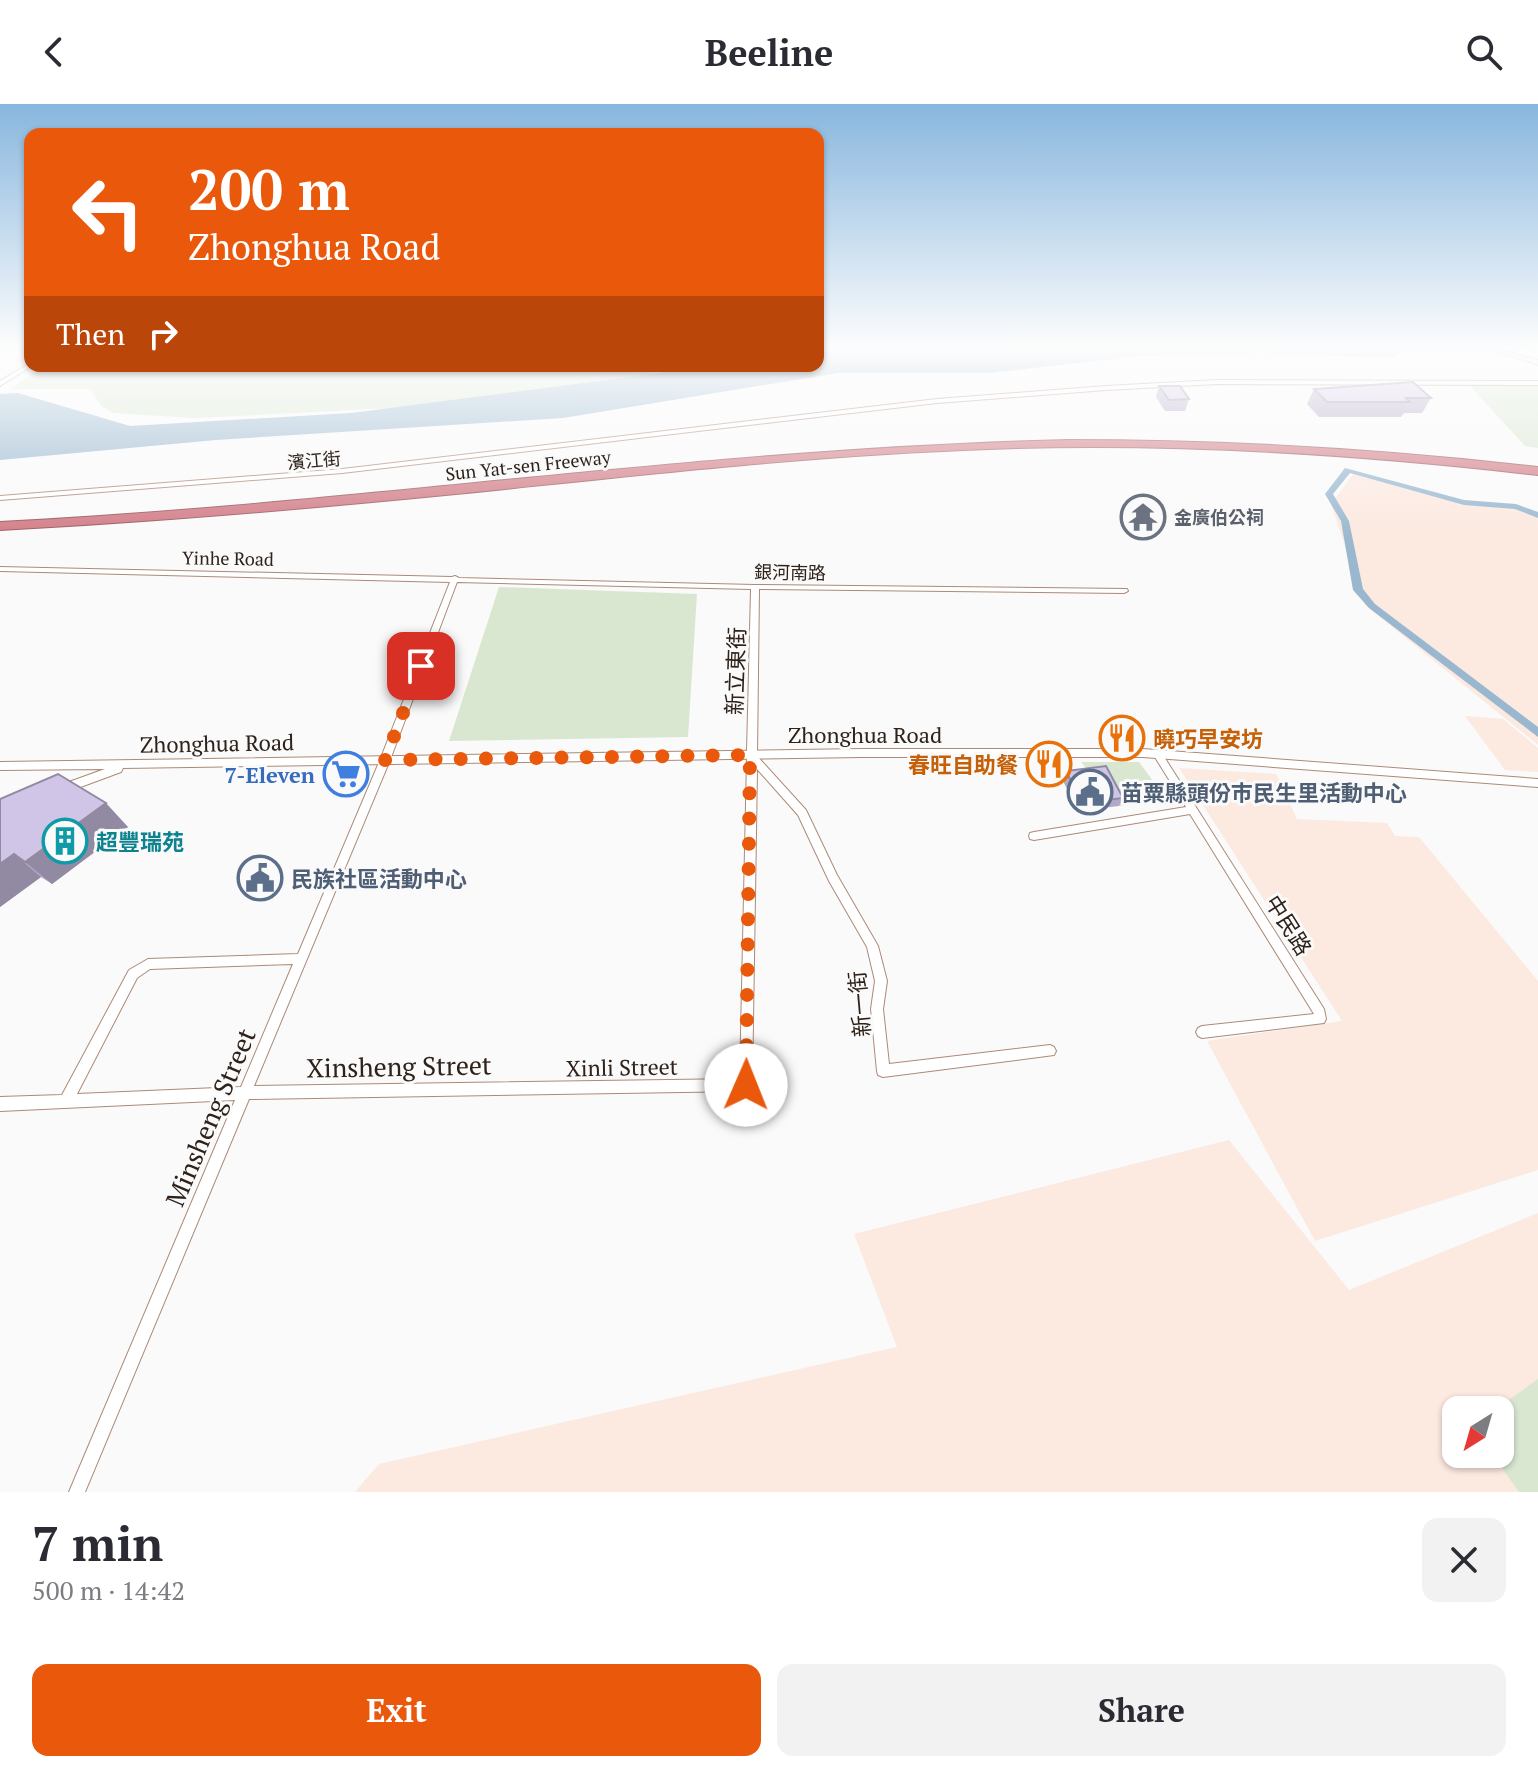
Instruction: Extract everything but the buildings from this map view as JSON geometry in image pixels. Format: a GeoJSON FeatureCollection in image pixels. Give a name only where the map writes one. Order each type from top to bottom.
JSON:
{"type":"FeatureCollection","features":[{"type":"Feature","properties":{"kind":"highway","name":"Sun Yat-sen Freeway"},"geometry":{"type":"LineString","coordinates":[[0,516],[235,502],[777,449],[988,436],[1272,440],[1538,462]]}},
{"type":"Feature","properties":{"kind":"highway","name":"Sun Yat-sen Freeway"},"geometry":{"type":"LineString","coordinates":[[0,526],[285,508],[785,458],[992,445],[1149,444],[1269,448],[1538,471]]}},
{"type":"Feature","properties":{"kind":"street","name":"濱江街"},"geometry":{"type":"LineString","coordinates":[[0,498],[342,471],[850,411]]}},
{"type":"Feature","properties":{"kind":"street","name":"Yinhe Road"},"geometry":{"type":"LineString","coordinates":[[0,569],[455,578]]}},
{"type":"Feature","properties":{"kind":"street","name":"銀河南路"},"geometry":{"type":"LineString","coordinates":[[455,578],[755,587],[1124,591]]}},
{"type":"Feature","properties":{"kind":"street","name":"Minsheng Street"},"geometry":{"type":"LineString","coordinates":[[77,1492],[385,760],[455,578]]}},
{"type":"Feature","properties":{"kind":"street","name":"新立東街"},"geometry":{"type":"LineString","coordinates":[[750,755],[755,587]]}},
{"type":"Feature","properties":{"kind":"street","name":"Zhonghua Road"},"geometry":{"type":"LineString","coordinates":[[0,766],[750,755],[1158,754],[1538,783]]}},
{"type":"Feature","properties":{"kind":"street","name":"中民路"},"geometry":{"type":"LineString","coordinates":[[1158,754],[1320,1013],[1320,1019],[1202,1032]]}},
{"type":"Feature","properties":{"kind":"street","name":"新一街"},"geometry":{"type":"LineString","coordinates":[[750,755],[802,813],[833,878],[872,946],[881,981],[877,1009],[883,1071],[1050,1051]]}},
{"type":"Feature","properties":{"kind":"street","name":"Xinli Street"},"geometry":{"type":"LineString","coordinates":[[553,1088],[746,1085],[750,755]]}},
{"type":"Feature","properties":{"kind":"street"},"geometry":{"type":"LineString","coordinates":[[45,796],[136,764]]}},
{"type":"Feature","properties":{"kind":"street"},"geometry":{"type":"LineString","coordinates":[[1034,836],[1192,810]]}},
{"type":"Feature","properties":{"kind":"street"},"geometry":{"type":"LineString","coordinates":[[66,1101],[133,974],[148,964],[302,959]]}},
{"type":"Feature","properties":{"kind":"street","name":"Xinsheng Street"},"geometry":{"type":"LineString","coordinates":[[0,1104],[246,1093],[553,1088]]}},
{"type":"Feature","properties":{"kind":"shaded area"},"geometry":{"type":"Polygon","coordinates":[[[1354,473],[1464,504],[1521,509],[1538,517],[1538,745],[1365,605],[1331,504],[1354,473]]]}},
{"type":"Feature","properties":{"kind":"shaded area"},"geometry":{"type":"Polygon","coordinates":[[[1465,716],[1503,719],[1538,748],[1538,772],[1505,770],[1465,716]]]}},
{"type":"Feature","properties":{"kind":"shaded area"},"geometry":{"type":"Polygon","coordinates":[[[1179,768],[1276,774],[1297,819],[1387,823],[1395,836],[1419,837],[1538,981],[1538,1170],[1315,1241],[1207,1041],[1342,1021],[1179,768]]]}},
{"type":"Feature","properties":{"kind":"shaded area"},"geometry":{"type":"Polygon","coordinates":[[[1229,1140],[1349,1290],[1538,1213],[1538,1492],[355,1492],[379,1464],[897,1347],[854,1234],[1229,1140]]]}},
{"type":"Feature","properties":{"kind":"green space"},"geometry":{"type":"Polygon","coordinates":[[[110,411],[339,411],[194,418],[110,411]]]}},
{"type":"Feature","properties":{"kind":"green space"},"geometry":{"type":"Polygon","coordinates":[[[1493,411],[1538,411],[1538,448],[1525,446],[1493,411]]]}},
{"type":"Feature","properties":{"kind":"green space"},"geometry":{"type":"Polygon","coordinates":[[[499,587],[697,594],[688,737],[449,741],[499,587]]]}},
{"type":"Feature","properties":{"kind":"green space"},"geometry":{"type":"Polygon","coordinates":[[[1081,762],[1139,762],[1168,801],[1119,806],[1081,762]]]}},
{"type":"Feature","properties":{"kind":"green space"},"geometry":{"type":"Polygon","coordinates":[[[1538,1379],[1538,1492],[1519,1492],[1502,1468],[1514,1468],[1514,1396],[1538,1379]]]}},
{"type":"Feature","properties":{"kind":"water"},"geometry":{"type":"Polygon","coordinates":[[[0,411],[78,411],[130,426],[351,413],[607,411],[563,418],[216,440],[0,460],[0,411]]]}},
{"type":"Feature","properties":{"kind":"waterway"},"geometry":{"type":"LineString","coordinates":[[1538,515],[1516,507],[1464,502],[1348,470],[1329,494],[1345,521],[1358,590],[1372,606],[1538,733]]}},
{"type":"Feature","properties":{"kind":"place","name":"金廣伯公祠"},"geometry":{"type":"Point","coordinates":[1143,517]}},
{"type":"Feature","properties":{"kind":"place","name":"曉巧早安坊"},"geometry":{"type":"Point","coordinates":[1122,738]}},
{"type":"Feature","properties":{"kind":"place","name":"春旺自助餐"},"geometry":{"type":"Point","coordinates":[1049,764]}},
{"type":"Feature","properties":{"kind":"place","name":"7-Eleven"},"geometry":{"type":"Point","coordinates":[346,774]}},
{"type":"Feature","properties":{"kind":"place","name":"苗粟縣頭份巿民生里活動中心"},"geometry":{"type":"Point","coordinates":[1090,792]}},
{"type":"Feature","properties":{"kind":"place","name":"超豐瑞苑"},"geometry":{"type":"Point","coordinates":[65,841]}},
{"type":"Feature","properties":{"kind":"place","name":"民族社區活動中心"},"geometry":{"type":"Point","coordinates":[260,878]}},
{"type":"Feature","properties":{"kind":"route"},"geometry":{"type":"LineString","coordinates":[[421,666],[385,760],[750,755],[746,1085]]}}]}
